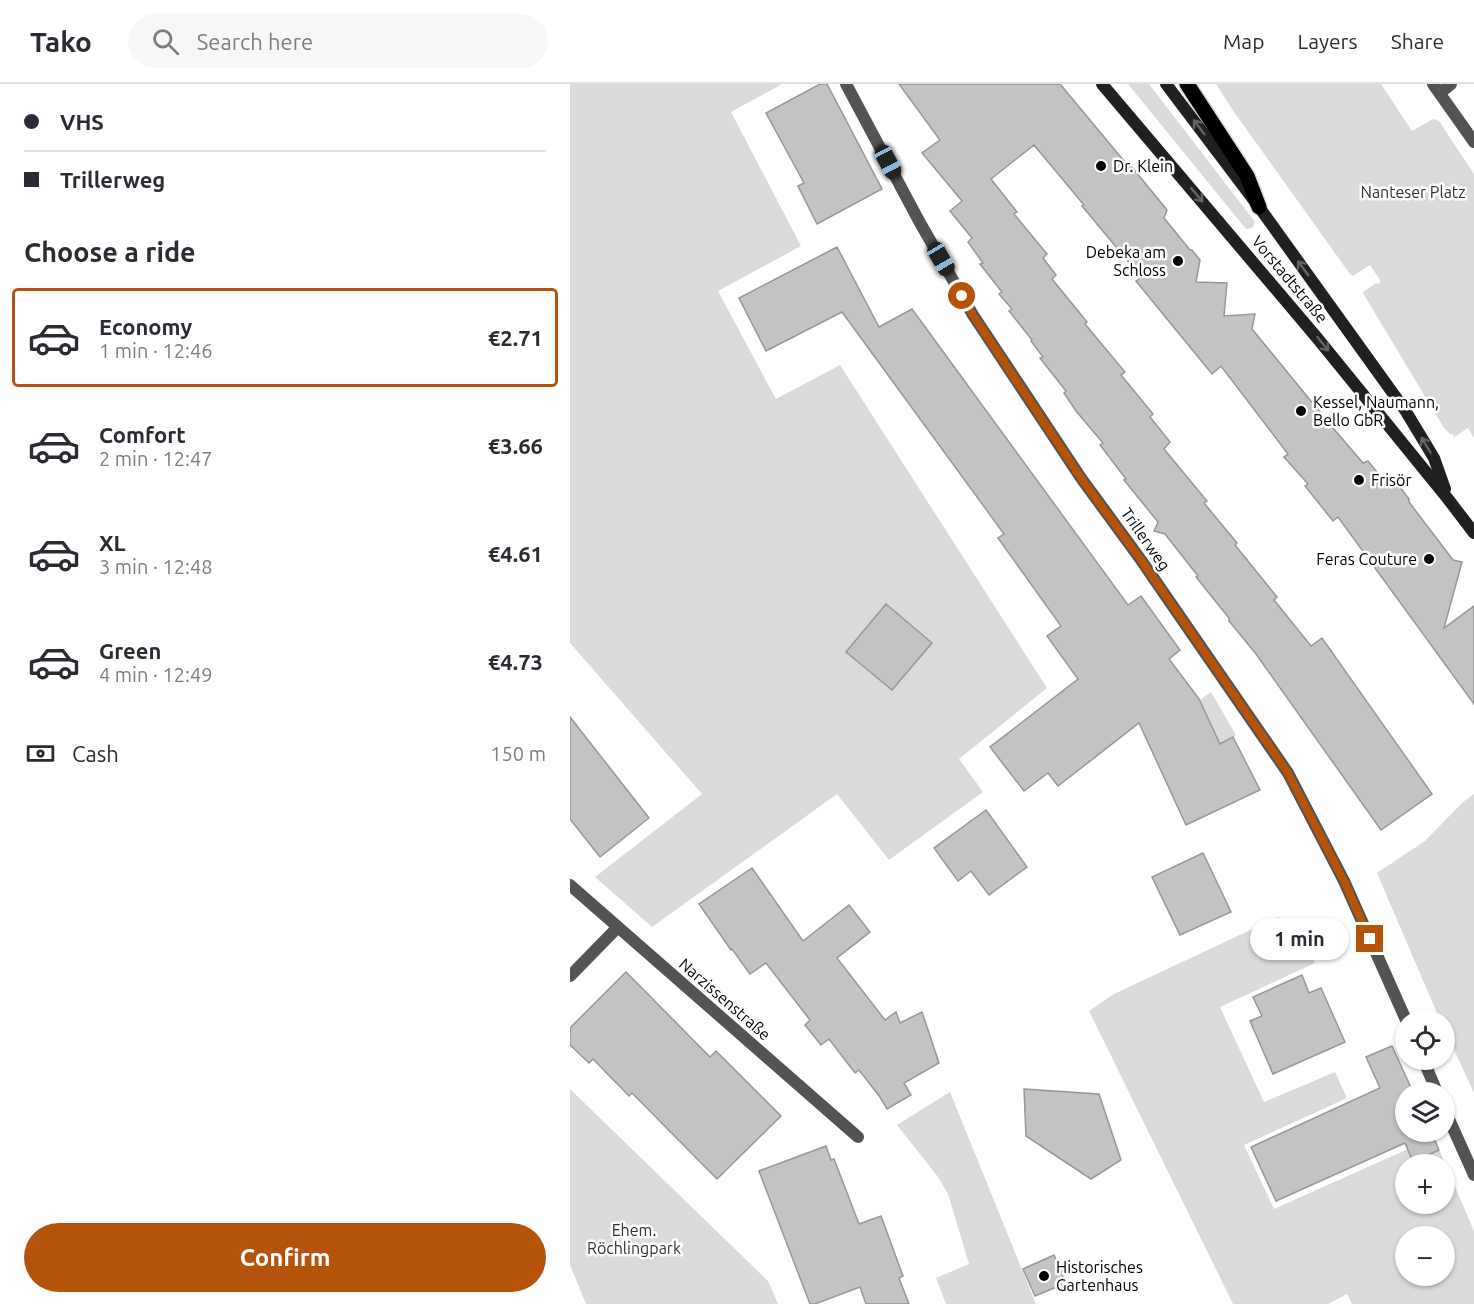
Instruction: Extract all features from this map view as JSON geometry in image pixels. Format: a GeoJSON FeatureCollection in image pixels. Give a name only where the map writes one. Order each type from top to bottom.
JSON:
{"type":"FeatureCollection","features":[{"type":"Feature","properties":{"kind":"main road","name":"Vorstadtstraße"},"geometry":{"type":"LineString","coordinates":[[1102,84],[1318,339],[1474,533]]}},
{"type":"Feature","properties":{"kind":"main road","name":"Vorstadtstraße"},"geometry":{"type":"LineString","coordinates":[[1166,84],[1259,207],[1405,410],[1434,458],[1448,499]]}},
{"type":"Feature","properties":{"kind":"main road"},"geometry":{"type":"LineString","coordinates":[[1187,84],[1247,176],[1259,207]]}},
{"type":"Feature","properties":{"kind":"street","name":"Trillerweg"},"geometry":{"type":"LineString","coordinates":[[846,84],[919,221],[973,315],[1081,478],[1141,560],[1288,773],[1344,881],[1402,1010]]}},
{"type":"Feature","properties":{"kind":"street"},"geometry":{"type":"LineString","coordinates":[[1451,84],[1436,88],[1474,142]]}},
{"type":"Feature","properties":{"kind":"street","name":"Narzissenstraße"},"geometry":{"type":"LineString","coordinates":[[570,885],[858,1137]]}},
{"type":"Feature","properties":{"kind":"street"},"geometry":{"type":"LineString","coordinates":[[570,976],[618,927]]}},
{"type":"Feature","properties":{"kind":"street"},"geometry":{"type":"LineString","coordinates":[[1455,1133],[1474,1176]]}},
{"type":"Feature","properties":{"kind":"green space"},"geometry":{"type":"Polygon","coordinates":[[[570,84],[782,84],[731,112],[801,246],[718,291],[776,399],[840,365],[1047,688],[959,759],[983,792],[889,860],[837,794],[652,927],[595,877],[702,794],[570,643],[570,84]]]}},
{"type":"Feature","properties":{"kind":"green space"},"geometry":{"type":"Polygon","coordinates":[[[1128,84],[1149,84],[1255,222],[1252,228],[1246,229],[1128,84]]]}},
{"type":"Feature","properties":{"kind":"green space","name":"Nanteser Platz"},"geometry":{"type":"Polygon","coordinates":[[[1216,84],[1381,84],[1412,131],[1433,119],[1439,121],[1474,174],[1474,438],[1468,428],[1453,438],[1454,435],[1444,428],[1364,295],[1363,292],[1376,283],[1380,284],[1380,280],[1370,265],[1353,276],[1350,274],[1216,84]]]}},
{"type":"Feature","properties":{"kind":"green space"},"geometry":{"type":"Polygon","coordinates":[[[1211,692],[1236,735],[1220,744],[1210,721],[1187,709],[1211,692]]]}},
{"type":"Feature","properties":{"kind":"green space"},"geometry":{"type":"Polygon","coordinates":[[[1474,794],[1474,1093],[1455,1052],[1455,1010],[1436,1010],[1377,873],[1425,841],[1463,802],[1474,794]]]}},
{"type":"Feature","properties":{"kind":"green space"},"geometry":{"type":"Polygon","coordinates":[[[1278,917],[1290,922],[1315,963],[1220,1007],[1264,1102],[1335,1072],[1347,1098],[1244,1145],[1274,1209],[1395,1155],[1395,1214],[1455,1214],[1455,1187],[1474,1231],[1474,1304],[1352,1304],[1347,1294],[1328,1304],[1233,1304],[1089,1011],[1114,994],[1278,917]]]}},
{"type":"Feature","properties":{"kind":"green space"},"geometry":{"type":"Polygon","coordinates":[[[1392,1045],[1395,1052],[1395,1070],[1403,1070],[1409,1082],[1395,1082],[1395,1121],[1366,1057],[1392,1045]]]}},
{"type":"Feature","properties":{"kind":"green space","name":"Ehem. Röchlingpark"},"geometry":{"type":"Polygon","coordinates":[[[570,1089],[768,1281],[778,1304],[586,1304],[570,1265],[570,1089]]]}},
{"type":"Feature","properties":{"kind":"green space"},"geometry":{"type":"Polygon","coordinates":[[[950,1092],[1036,1304],[946,1304],[936,1278],[969,1264],[948,1194],[938,1177],[897,1125],[950,1092]]]}},
{"type":"Feature","properties":{"kind":"green space"},"geometry":{"type":"Polygon","coordinates":[[[1405,1142],[1436,1142],[1441,1154],[1397,1154],[1408,1149],[1405,1142]]]}},
{"type":"Feature","properties":{"kind":"building"},"geometry":{"type":"Polygon","coordinates":[[[820,84],[827,84],[882,189],[817,224],[798,186],[804,183],[766,113],[820,84]]]}},
{"type":"Feature","properties":{"kind":"building"},"geometry":{"type":"Polygon","coordinates":[[[899,84],[1060,84],[1167,210],[1164,218],[1200,260],[1196,282],[1227,283],[1224,316],[1255,314],[1252,329],[1333,428],[1363,463],[1368,461],[1389,487],[1400,487],[1453,560],[1462,562],[1444,628],[1474,606],[1474,704],[1338,517],[1333,521],[1305,486],[1308,484],[1284,457],[1288,454],[1221,366],[1212,374],[1136,281],[1141,277],[1034,145],[991,179],[1017,212],[1014,214],[1047,254],[1043,258],[1056,275],[1052,279],[1087,322],[1085,324],[1125,372],[1121,375],[1153,414],[1150,417],[1170,442],[1164,449],[1207,501],[1204,503],[1237,543],[1235,545],[1277,597],[1274,600],[1311,646],[1322,638],[1432,794],[1381,830],[1256,654],[1196,577],[1198,576],[1165,534],[1154,531],[1158,522],[1124,480],[1126,479],[1100,445],[1103,443],[1076,411],[1064,393],[1066,391],[1040,358],[1043,357],[1032,340],[1009,311],[1012,309],[999,294],[1002,292],[980,264],[983,263],[968,242],[972,238],[950,211],[962,201],[922,153],[940,140],[899,84]]]}},
{"type":"Feature","properties":{"kind":"building"},"geometry":{"type":"Polygon","coordinates":[[[837,247],[879,327],[912,309],[1128,605],[1141,596],[1180,650],[1169,659],[1199,699],[1220,744],[1233,737],[1260,790],[1186,825],[1139,723],[1058,786],[1048,773],[1024,791],[990,747],[1078,679],[1047,636],[1061,626],[998,538],[1004,534],[842,312],[766,351],[739,298],[837,247]]]}},
{"type":"Feature","properties":{"kind":"building"},"geometry":{"type":"Polygon","coordinates":[[[886,604],[932,643],[892,690],[846,652],[886,604]]]}},
{"type":"Feature","properties":{"kind":"building"},"geometry":{"type":"Polygon","coordinates":[[[570,717],[649,818],[600,857],[570,819],[570,717]]]}},
{"type":"Feature","properties":{"kind":"building"},"geometry":{"type":"Polygon","coordinates":[[[986,810],[1027,867],[989,895],[971,871],[958,881],[934,848],[986,810]]]}},
{"type":"Feature","properties":{"kind":"building"},"geometry":{"type":"Polygon","coordinates":[[[1203,853],[1231,912],[1180,935],[1152,877],[1203,853]]]}},
{"type":"Feature","properties":{"kind":"building"},"geometry":{"type":"Polygon","coordinates":[[[752,868],[803,941],[849,905],[870,932],[837,958],[885,1020],[896,1012],[900,1023],[922,1012],[939,1063],[904,1083],[911,1095],[887,1109],[859,1070],[855,1073],[829,1039],[821,1045],[805,1025],[810,1020],[766,963],[750,974],[731,950],[699,904],[752,868]]]}},
{"type":"Feature","properties":{"kind":"building"},"geometry":{"type":"Polygon","coordinates":[[[626,972],[710,1057],[716,1051],[781,1116],[717,1179],[632,1093],[629,1096],[593,1059],[589,1063],[570,1045],[570,1028],[626,972]]]}},
{"type":"Feature","properties":{"kind":"building"},"geometry":{"type":"Polygon","coordinates":[[[1302,975],[1309,993],[1321,988],[1345,1042],[1273,1074],[1250,1021],[1262,1016],[1253,997],[1302,975]]]}},
{"type":"Feature","properties":{"kind":"building"},"geometry":{"type":"Polygon","coordinates":[[[1392,1046],[1395,1053],[1395,1070],[1403,1070],[1408,1082],[1395,1082],[1395,1142],[1436,1142],[1439,1150],[1430,1154],[1410,1154],[1405,1143],[1276,1201],[1251,1147],[1380,1088],[1366,1057],[1392,1046]]]}},
{"type":"Feature","properties":{"kind":"building"},"geometry":{"type":"Polygon","coordinates":[[[1024,1089],[1099,1094],[1121,1160],[1091,1179],[1026,1136],[1024,1089]]]}},
{"type":"Feature","properties":{"kind":"building"},"geometry":{"type":"Polygon","coordinates":[[[826,1146],[831,1160],[834,1159],[859,1224],[881,1216],[903,1276],[899,1278],[909,1304],[866,1304],[860,1287],[810,1304],[759,1171],[826,1146]]]}},
{"type":"Feature","properties":{"kind":"building","name":"Historisches Gartenhaus"},"geometry":{"type":"Polygon","coordinates":[[[1054,1255],[1066,1283],[1035,1296],[1023,1269],[1054,1255]]]}},
{"type":"Feature","properties":{"kind":"place","name":"Dr. Klein"},"geometry":{"type":"Point","coordinates":[1101,166]}},
{"type":"Feature","properties":{"kind":"place","name":"Debeka am Schloss"},"geometry":{"type":"Point","coordinates":[1178,261]}},
{"type":"Feature","properties":{"kind":"place","name":"Kessel, Naumann, Bello GbR"},"geometry":{"type":"Point","coordinates":[1301,411]}},
{"type":"Feature","properties":{"kind":"place","name":"Frisör"},"geometry":{"type":"Point","coordinates":[1359,480]}},
{"type":"Feature","properties":{"kind":"place","name":"Feras Couture"},"geometry":{"type":"Point","coordinates":[1429,559]}},
{"type":"Feature","properties":{"kind":"place","name":"Historisches Gartenhaus"},"geometry":{"type":"Point","coordinates":[1044,1276]}},
{"type":"Feature","properties":{"kind":"route"},"geometry":{"type":"LineString","coordinates":[[962,296],[1081,478],[1141,560],[1288,773],[1344,881],[1370,939]]}}]}
